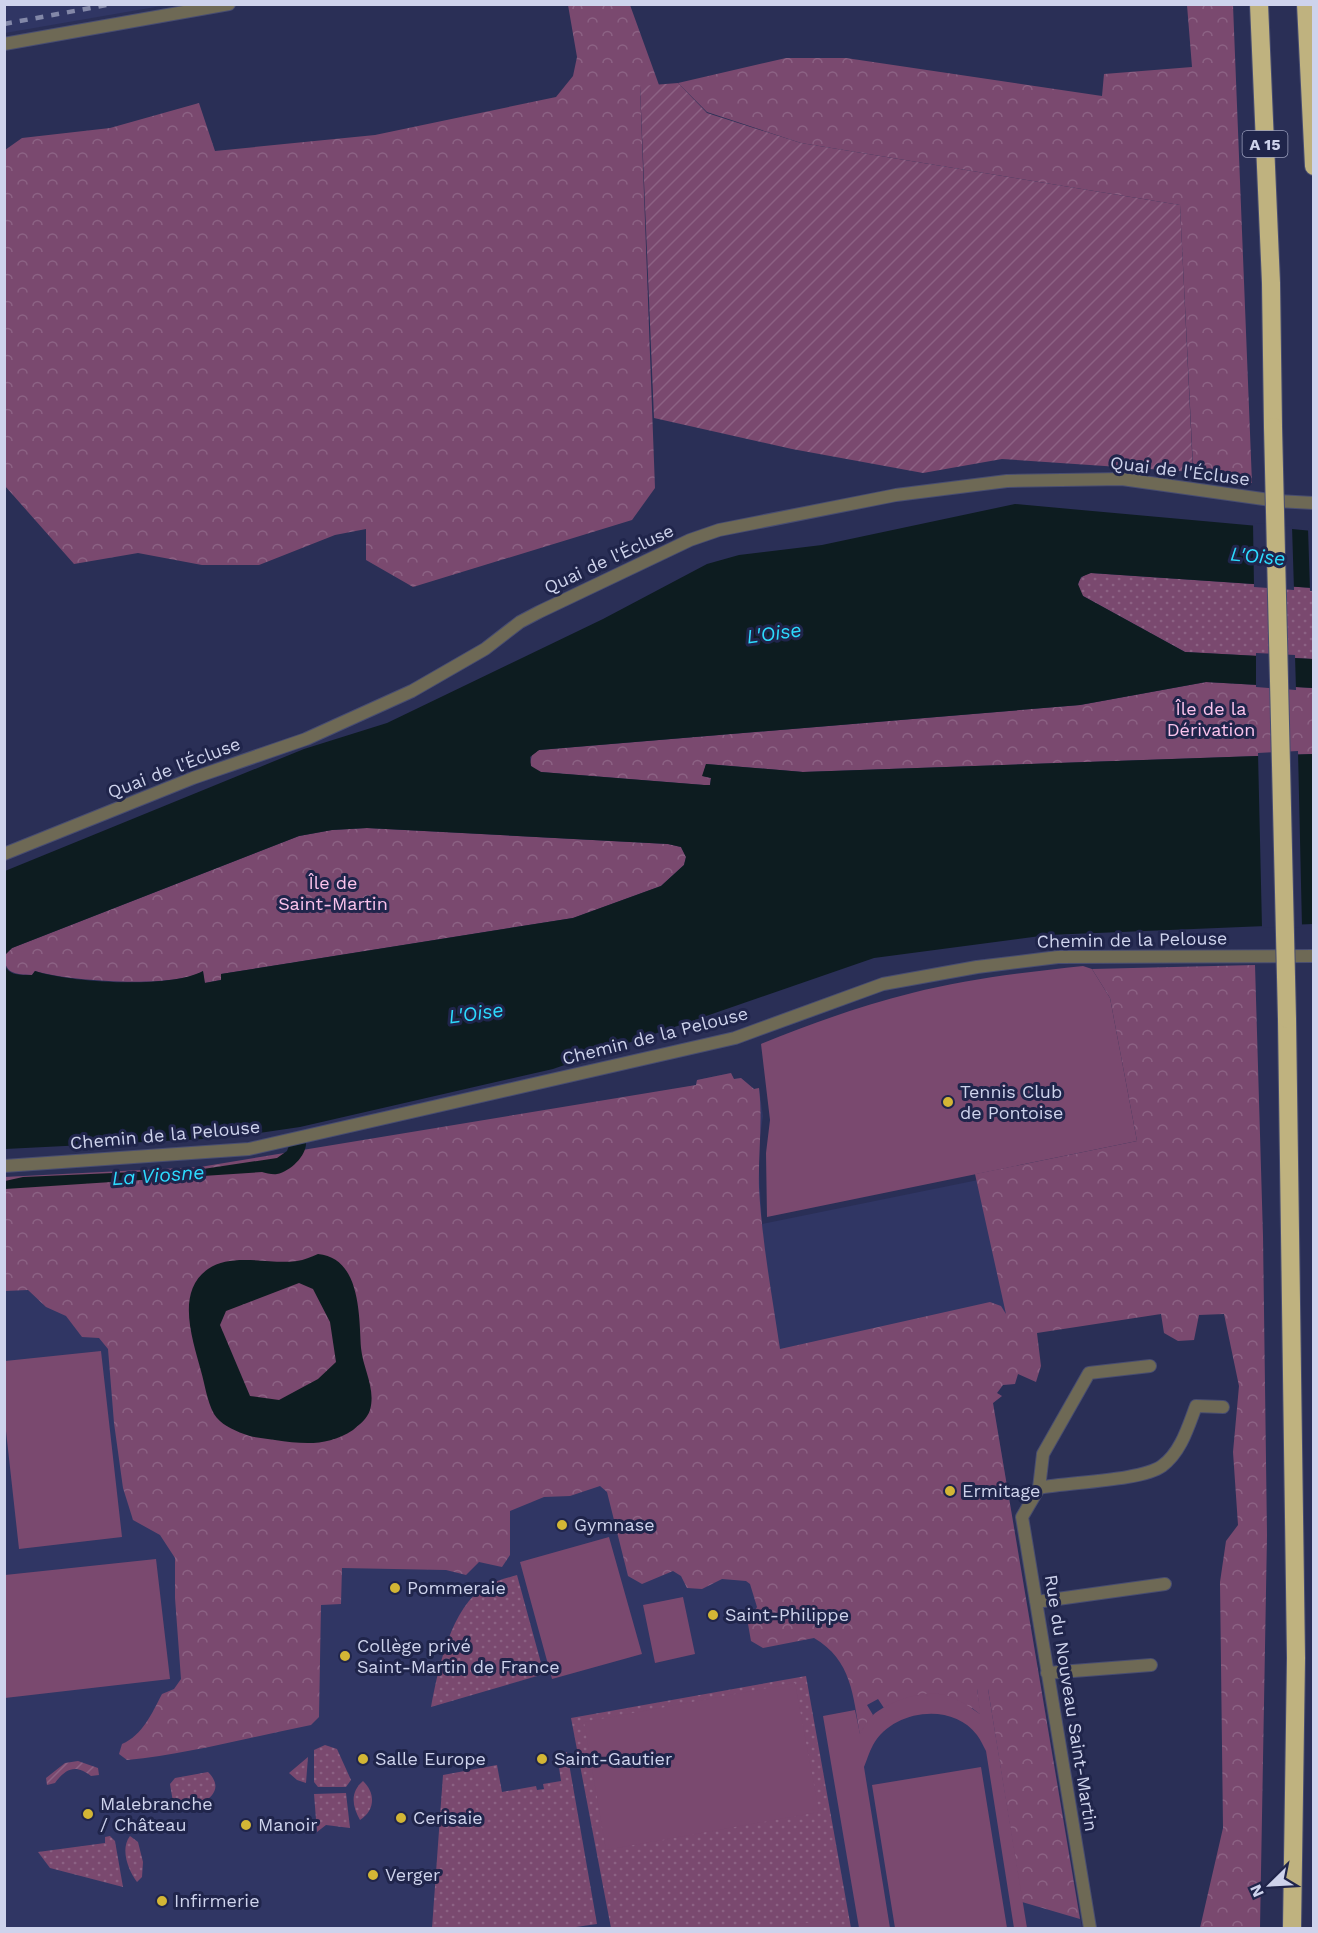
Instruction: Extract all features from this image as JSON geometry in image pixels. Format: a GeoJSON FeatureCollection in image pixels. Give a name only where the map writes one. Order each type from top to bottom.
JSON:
{"type":"FeatureCollection","features":[{"type":"Feature","properties":{"kind":"highway","name":"A 15"},"geometry":{"type":"LineString","coordinates":[[1259,4],[1271,283],[1287,1019],[1296,1647],[1292,1929]]}},
{"type":"Feature","properties":{"kind":"highway","name":"A 15"},"geometry":{"type":"LineString","coordinates":[[1306,4],[1314,166]]}},
{"type":"Feature","properties":{"kind":"street"},"geometry":{"type":"LineString","coordinates":[[4,44],[229,4]]}},
{"type":"Feature","properties":{"kind":"street","name":"Quai de l'Écluse"},"geometry":{"type":"LineString","coordinates":[[4,854],[193,778],[306,739],[402,696],[485,649],[520,622],[539,612],[690,540],[719,530],[896,495],[1006,481],[1122,479],[1277,501],[1314,503]]}},
{"type":"Feature","properties":{"kind":"street","name":"Chemin de la Pelouse"},"geometry":{"type":"LineString","coordinates":[[4,1166],[249,1149],[735,1038],[883,984],[976,967],[1058,957],[1314,956]]}},
{"type":"Feature","properties":{"kind":"street"},"geometry":{"type":"LineString","coordinates":[[1150,1366],[1089,1373],[1043,1454],[1040,1488],[1134,1475],[1162,1466],[1183,1441],[1196,1406],[1223,1407]]}},
{"type":"Feature","properties":{"kind":"street","name":"Rue du Nouveau Saint-Martin"},"geometry":{"type":"LineString","coordinates":[[1040,1488],[1022,1517],[1090,1929]]}},
{"type":"Feature","properties":{"kind":"street"},"geometry":{"type":"LineString","coordinates":[[1036,1602],[1165,1584]]}},
{"type":"Feature","properties":{"kind":"street"},"geometry":{"type":"LineString","coordinates":[[1047,1673],[1151,1665]]}},
{"type":"Feature","properties":{"kind":"shaded area"},"geometry":{"type":"Polygon","coordinates":[[[5,4],[167,4],[167,5],[5,33],[5,4]]]}},
{"type":"Feature","properties":{"kind":"shaded area"},"geometry":{"type":"Polygon","coordinates":[[[731,1073],[734,1079],[741,1078],[754,1089],[759,1088],[763,1116],[758,1152],[762,1224],[978,1180],[1007,1316],[1015,1384],[1003,1385],[997,1393],[1002,1396],[993,1403],[1082,1928],[5,1928],[4,1208],[696,1085],[697,1080],[731,1073]]]}},
{"type":"Feature","properties":{"kind":"green space"},"geometry":{"type":"Polygon","coordinates":[[[568,5],[630,5],[659,85],[640,87],[655,488],[632,520],[413,587],[366,560],[366,529],[335,535],[259,565],[202,565],[138,553],[74,564],[5,486],[5,150],[22,138],[110,128],[199,103],[215,151],[375,135],[556,97],[573,76],[577,57],[568,5]]]}},
{"type":"Feature","properties":{"kind":"green space"},"geometry":{"type":"Polygon","coordinates":[[[1187,5],[1233,5],[1252,483],[1198,472],[1198,466],[1193,466],[1180,205],[801,143],[707,112],[678,83],[786,58],[846,58],[1102,96],[1104,74],[1192,67],[1187,5]]]}},
{"type":"Feature","properties":{"kind":"green space"},"geometry":{"type":"Polygon","coordinates":[[[678,83],[707,113],[801,143],[1180,205],[1193,472],[1002,459],[923,473],[792,449],[654,418],[640,86],[678,83]]]}},
{"type":"Feature","properties":{"kind":"green space","name":"Île de la Dérivation"},"geometry":{"type":"Polygon","coordinates":[[[1091,573],[1313,588],[1313,659],[1185,652],[1083,596],[1078,588],[1080,579],[1091,573]]]}},
{"type":"Feature","properties":{"kind":"green space","name":"Île de la Dérivation"},"geometry":{"type":"Polygon","coordinates":[[[1206,682],[1313,688],[1313,754],[803,772],[706,764],[703,776],[711,778],[710,785],[541,772],[532,768],[530,763],[532,755],[539,750],[1080,705],[1206,682]]]}},
{"type":"Feature","properties":{"kind":"green space","name":"Île de Saint-Martin"},"geometry":{"type":"Polygon","coordinates":[[[367,828],[668,844],[681,847],[686,857],[684,865],[661,886],[573,918],[221,974],[221,980],[204,983],[203,971],[189,977],[170,980],[121,982],[71,978],[35,971],[32,975],[20,974],[12,972],[6,966],[4,955],[12,948],[299,836],[332,830],[367,828]]]}},
{"type":"Feature","properties":{"kind":"green space"},"geometry":{"type":"Polygon","coordinates":[[[1255,965],[1263,1236],[1267,1535],[1260,1928],[1200,1928],[1223,1828],[1220,1582],[1226,1541],[1238,1525],[1233,1452],[1239,1386],[1224,1314],[1199,1315],[1194,1340],[1178,1341],[1164,1333],[1161,1314],[1037,1333],[1041,1366],[1036,1382],[1018,1374],[1015,1384],[1003,1385],[997,1393],[1002,1396],[993,1403],[1080,1919],[1022,1902],[988,1689],[977,1689],[981,1715],[972,1708],[902,1700],[884,1708],[878,1699],[867,1705],[873,1715],[860,1735],[849,1680],[836,1657],[827,1647],[814,1638],[763,1648],[751,1641],[748,1624],[757,1607],[750,1584],[746,1581],[722,1579],[702,1589],[687,1588],[681,1576],[673,1571],[642,1584],[628,1576],[607,1492],[600,1486],[570,1496],[544,1497],[510,1511],[510,1555],[502,1567],[479,1562],[466,1575],[446,1570],[342,1568],[341,1604],[321,1605],[319,1717],[311,1725],[150,1757],[127,1760],[119,1754],[122,1744],[136,1735],[146,1723],[162,1694],[174,1689],[181,1679],[175,1598],[175,1558],[160,1535],[133,1520],[123,1488],[114,1423],[108,1349],[99,1338],[82,1337],[66,1316],[46,1307],[28,1290],[5,1291],[4,1177],[200,1167],[696,1085],[697,1080],[731,1073],[734,1079],[741,1078],[754,1089],[759,1088],[760,1208],[780,1349],[990,1302],[1001,1306],[1006,1314],[975,1174],[1137,1141],[1110,998],[1092,969],[1255,965]]]}},
{"type":"Feature","properties":{"kind":"green space","name":"Tennis Club de Pontoise"},"geometry":{"type":"Polygon","coordinates":[[[1083,966],[1092,969],[1110,998],[1137,1141],[767,1217],[766,1153],[770,1120],[761,1044],[835,1016],[912,993],[1018,973],[1083,966]]]}},
{"type":"Feature","properties":{"kind":"green space"},"geometry":{"type":"Polygon","coordinates":[[[101,1351],[122,1537],[19,1549],[5,1422],[5,1361],[101,1351]]]}},
{"type":"Feature","properties":{"kind":"green space"},"geometry":{"type":"Polygon","coordinates":[[[609,1537],[642,1654],[552,1679],[520,1562],[609,1537]]]}},
{"type":"Feature","properties":{"kind":"green space"},"geometry":{"type":"Polygon","coordinates":[[[156,1559],[170,1679],[5,1698],[5,1575],[156,1559]]]}},
{"type":"Feature","properties":{"kind":"green space"},"geometry":{"type":"Polygon","coordinates":[[[517,1575],[544,1674],[431,1707],[448,1640],[464,1608],[474,1595],[486,1586],[517,1575]]]}},
{"type":"Feature","properties":{"kind":"green space"},"geometry":{"type":"Polygon","coordinates":[[[683,1597],[695,1654],[655,1663],[643,1605],[683,1597]]]}},
{"type":"Feature","properties":{"kind":"green space"},"geometry":{"type":"Polygon","coordinates":[[[806,1676],[851,1928],[611,1928],[571,1718],[806,1676]]]}},
{"type":"Feature","properties":{"kind":"green space"},"geometry":{"type":"Polygon","coordinates":[[[795,1683],[819,1812],[606,1850],[584,1722],[795,1683]]]}},
{"type":"Feature","properties":{"kind":"green space"},"geometry":{"type":"Polygon","coordinates":[[[977,1689],[988,1689],[1027,1928],[1014,1928],[986,1751],[977,1735],[966,1724],[953,1717],[923,1714],[908,1717],[882,1733],[873,1745],[864,1767],[890,1928],[859,1928],[823,1716],[855,1710],[860,1734],[867,1721],[879,1710],[904,1698],[922,1694],[945,1695],[966,1704],[980,1714],[977,1689]]]}},
{"type":"Feature","properties":{"kind":"green space"},"geometry":{"type":"Polygon","coordinates":[[[325,1745],[337,1749],[351,1780],[346,1787],[318,1787],[314,1782],[314,1750],[325,1745]]]}},
{"type":"Feature","properties":{"kind":"green space"},"geometry":{"type":"Polygon","coordinates":[[[567,1752],[597,1924],[569,1928],[432,1928],[443,1775],[497,1765],[502,1792],[536,1786],[537,1790],[544,1789],[543,1784],[561,1781],[557,1754],[567,1752]]]}},
{"type":"Feature","properties":{"kind":"green space"},"geometry":{"type":"Polygon","coordinates":[[[308,1757],[306,1783],[297,1780],[289,1773],[308,1757]]]}},
{"type":"Feature","properties":{"kind":"green space"},"geometry":{"type":"Polygon","coordinates":[[[78,1761],[98,1768],[99,1775],[91,1776],[81,1770],[72,1769],[63,1774],[55,1783],[47,1785],[46,1778],[65,1763],[78,1761]]]}},
{"type":"Feature","properties":{"kind":"green space"},"geometry":{"type":"Polygon","coordinates":[[[981,1767],[1007,1928],[895,1928],[872,1785],[981,1767]]]}},
{"type":"Feature","properties":{"kind":"green space"},"geometry":{"type":"Polygon","coordinates":[[[208,1772],[214,1780],[215,1787],[209,1798],[194,1806],[178,1809],[173,1802],[170,1784],[175,1778],[208,1772]]]}},
{"type":"Feature","properties":{"kind":"green space"},"geometry":{"type":"Polygon","coordinates":[[[363,1781],[370,1791],[372,1802],[369,1812],[360,1820],[355,1810],[354,1794],[363,1781]]]}},
{"type":"Feature","properties":{"kind":"green space"},"geometry":{"type":"Polygon","coordinates":[[[346,1793],[350,1828],[326,1825],[317,1832],[314,1794],[346,1793]]]}},
{"type":"Feature","properties":{"kind":"green space"},"geometry":{"type":"Polygon","coordinates":[[[110,1836],[115,1841],[123,1887],[50,1868],[38,1852],[105,1843],[105,1837],[110,1836]]]}},
{"type":"Feature","properties":{"kind":"green space"},"geometry":{"type":"Polygon","coordinates":[[[130,1836],[138,1842],[143,1862],[142,1877],[137,1882],[125,1853],[130,1836]]]}},
{"type":"Feature","properties":{"kind":"green space"},"geometry":{"type":"Polygon","coordinates":[[[829,1919],[831,1928],[778,1928],[829,1919]]]}},
{"type":"Feature","properties":{"kind":"water","name":"L'Oise"},"geometry":{"type":"Polygon","coordinates":[[[1015,504],[1313,531],[1313,588],[1091,573],[1081,577],[1078,584],[1083,596],[1185,652],[1313,659],[1313,688],[1206,682],[1080,705],[539,750],[530,757],[531,766],[541,772],[710,785],[711,778],[702,776],[706,764],[803,772],[1313,754],[1313,924],[1048,935],[874,958],[553,1069],[300,1127],[224,1138],[5,1149],[5,966],[10,972],[20,975],[32,975],[35,971],[72,979],[121,982],[168,980],[188,977],[203,971],[205,983],[221,980],[221,974],[573,918],[661,886],[684,865],[686,857],[681,847],[668,844],[367,828],[332,830],[299,836],[12,948],[5,955],[5,871],[304,749],[387,723],[603,619],[707,564],[739,555],[822,545],[1015,504]]]}},
{"type":"Feature","properties":{"kind":"water","name":"La Viosne"},"geometry":{"type":"Polygon","coordinates":[[[306,1142],[304,1152],[297,1162],[288,1170],[277,1174],[262,1172],[5,1189],[5,1181],[23,1177],[203,1169],[277,1158],[287,1151],[290,1143],[306,1142]]]}},
{"type":"Feature","properties":{"kind":"water"},"geometry":{"type":"Polygon","coordinates":[[[318,1254],[332,1258],[343,1266],[355,1290],[362,1356],[371,1394],[369,1413],[353,1430],[324,1442],[285,1441],[251,1436],[236,1431],[217,1418],[208,1398],[191,1331],[189,1303],[192,1290],[198,1279],[208,1269],[218,1264],[240,1260],[297,1261],[318,1254]],[[299,1283],[226,1311],[220,1325],[250,1396],[279,1400],[318,1379],[336,1362],[330,1322],[313,1289],[299,1283]]]}},
{"type":"Feature","properties":{"kind":"pier"},"geometry":{"type":"Polygon","coordinates":[[[1253,523],[1292,526],[1294,590],[1254,587],[1253,523]]]}},
{"type":"Feature","properties":{"kind":"pier"},"geometry":{"type":"Polygon","coordinates":[[[1308,528],[1314,528],[1314,591],[1310,591],[1308,528]]]}},
{"type":"Feature","properties":{"kind":"pier"},"geometry":{"type":"Polygon","coordinates":[[[1256,653],[1295,655],[1296,690],[1256,687],[1256,653]]]}},
{"type":"Feature","properties":{"kind":"pier"},"geometry":{"type":"Polygon","coordinates":[[[1298,751],[1302,927],[1262,928],[1258,753],[1298,751]]]}},
{"type":"Feature","properties":{"kind":"railway"},"geometry":{"type":"LineString","coordinates":[[4,24],[112,4]]}},
{"type":"Feature","properties":{"kind":"place","name":"Tennis Club de Pontoise"},"geometry":{"type":"Point","coordinates":[948,1102]}},
{"type":"Feature","properties":{"kind":"place","name":"Ermitage"},"geometry":{"type":"Point","coordinates":[950,1491]}},
{"type":"Feature","properties":{"kind":"place","name":"Gymnase"},"geometry":{"type":"Point","coordinates":[562,1525]}},
{"type":"Feature","properties":{"kind":"place","name":"Pommeraie"},"geometry":{"type":"Point","coordinates":[395,1588]}},
{"type":"Feature","properties":{"kind":"place","name":"Saint-Philippe"},"geometry":{"type":"Point","coordinates":[713,1615]}},
{"type":"Feature","properties":{"kind":"place","name":"Collège privé Saint-Martin de France"},"geometry":{"type":"Point","coordinates":[345,1656]}},
{"type":"Feature","properties":{"kind":"place","name":"Salle Europe"},"geometry":{"type":"Point","coordinates":[363,1759]}},
{"type":"Feature","properties":{"kind":"place","name":"Saint-Gautier"},"geometry":{"type":"Point","coordinates":[542,1759]}},
{"type":"Feature","properties":{"kind":"place","name":"Malebranche / Château"},"geometry":{"type":"Point","coordinates":[88,1814]}},
{"type":"Feature","properties":{"kind":"place","name":"Cerisaie"},"geometry":{"type":"Point","coordinates":[401,1818]}},
{"type":"Feature","properties":{"kind":"place","name":"Manoir"},"geometry":{"type":"Point","coordinates":[246,1825]}},
{"type":"Feature","properties":{"kind":"place","name":"Verger"},"geometry":{"type":"Point","coordinates":[373,1875]}},
{"type":"Feature","properties":{"kind":"place","name":"Infirmerie"},"geometry":{"type":"Point","coordinates":[162,1901]}}]}
